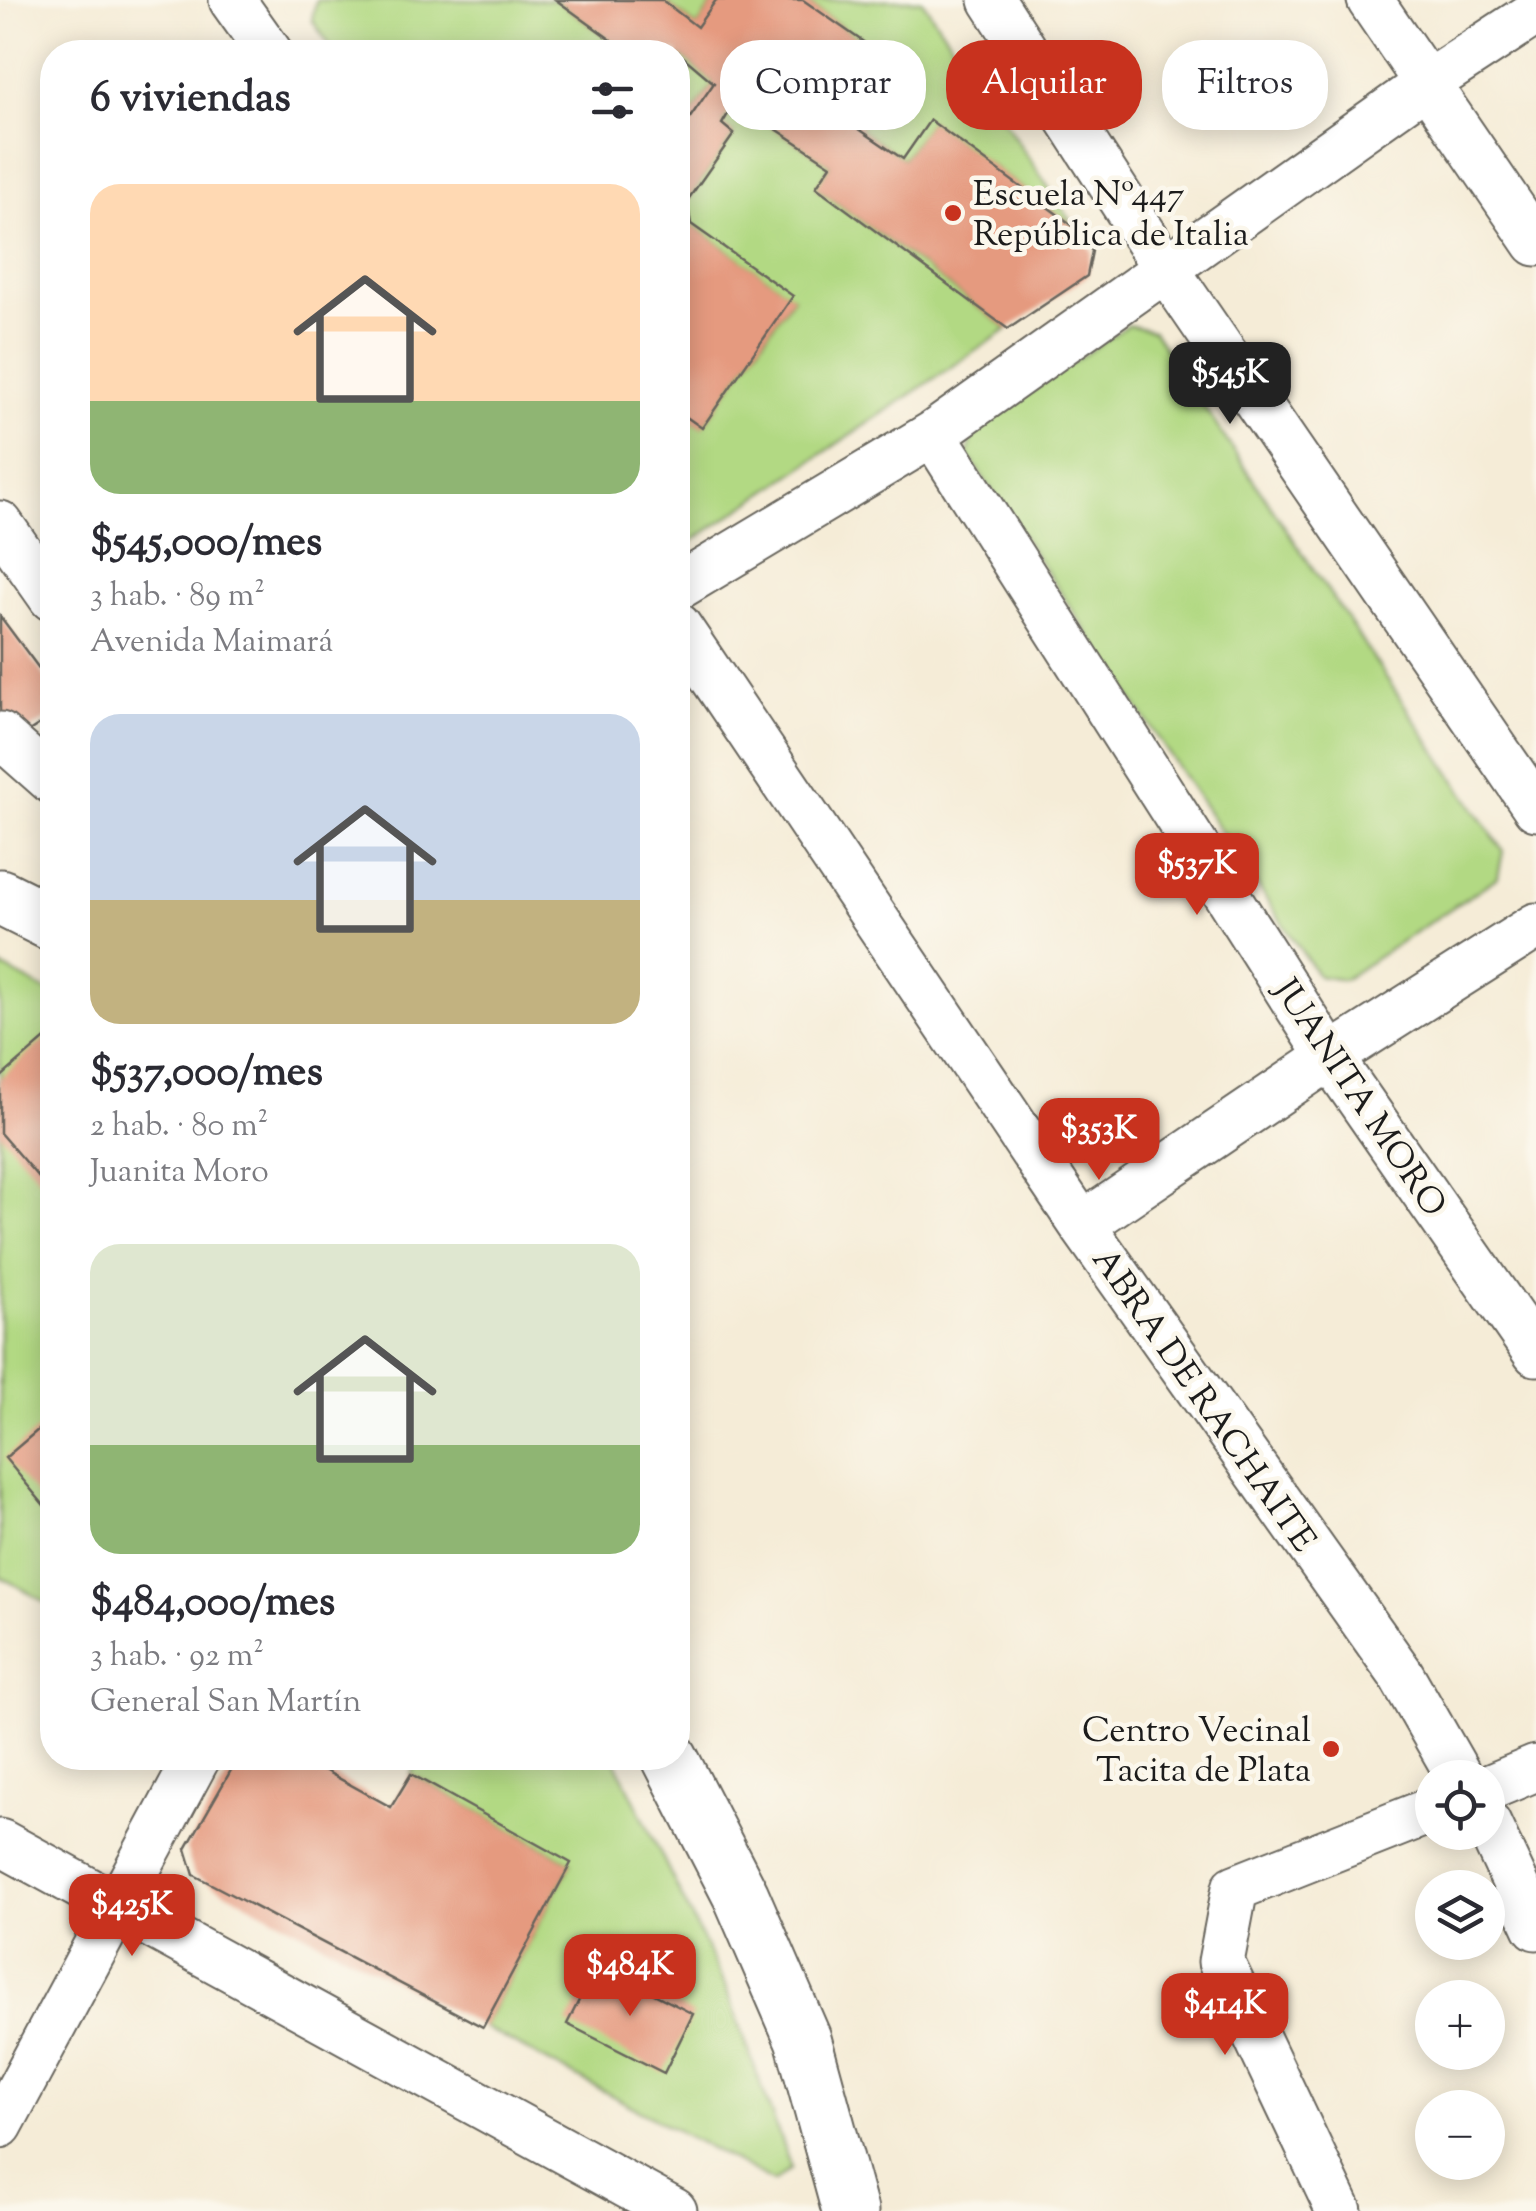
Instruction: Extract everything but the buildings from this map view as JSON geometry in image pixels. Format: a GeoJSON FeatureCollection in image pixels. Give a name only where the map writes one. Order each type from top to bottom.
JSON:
{"type":"FeatureCollection","features":[{"type":"Feature","properties":{"kind":"main road"},"geometry":{"type":"LineString","coordinates":[[0,896],[40,917]]}},
{"type":"Feature","properties":{"kind":"main road"},"geometry":{"type":"LineString","coordinates":[[676,1770],[741,1896],[803,2039],[841,2200]]}},
{"type":"Feature","properties":{"kind":"street"},"geometry":{"type":"LineString","coordinates":[[992,0],[1166,269],[1536,808]]}},
{"type":"Feature","properties":{"kind":"street"},"geometry":{"type":"LineString","coordinates":[[1370,0],[1536,243]]}},
{"type":"Feature","properties":{"kind":"street"},"geometry":{"type":"LineString","coordinates":[[234,1],[260,40]]}},
{"type":"Feature","properties":{"kind":"street"},"geometry":{"type":"LineString","coordinates":[[690,580],[932,434],[1426,84],[1536,12]]}},
{"type":"Feature","properties":{"kind":"street","name":"JUANITA MORO"},"geometry":{"type":"LineString","coordinates":[[932,434],[1330,1056],[1536,1353]]}},
{"type":"Feature","properties":{"kind":"street"},"geometry":{"type":"LineString","coordinates":[[0,524],[40,581]]}},
{"type":"Feature","properties":{"kind":"street","name":"ABRA DE RACHAITE"},"geometry":{"type":"LineString","coordinates":[[690,644],[1082,1225],[1400,1673],[1450,1760]]}},
{"type":"Feature","properties":{"kind":"street"},"geometry":{"type":"LineString","coordinates":[[0,735],[40,771]]}},
{"type":"Feature","properties":{"kind":"street"},"geometry":{"type":"LineString","coordinates":[[1082,1225],[1330,1056],[1536,926]]}},
{"type":"Feature","properties":{"kind":"street"},"geometry":{"type":"LineString","coordinates":[[1505,1781],[1536,1768]]}},
{"type":"Feature","properties":{"kind":"street"},"geometry":{"type":"LineString","coordinates":[[0,2125],[192,1770]]}},
{"type":"Feature","properties":{"kind":"street"},"geometry":{"type":"LineString","coordinates":[[1339,2211],[1222,1962],[1235,1888],[1415,1817]]}},
{"type":"Feature","properties":{"kind":"street"},"geometry":{"type":"LineString","coordinates":[[0,1842],[674,2211]]}},
{"type":"Feature","properties":{"kind":"street"},"geometry":{"type":"LineString","coordinates":[[1500,1850],[1536,1927]]}},
{"type":"Feature","properties":{"kind":"green space"},"geometry":{"type":"Polygon","coordinates":[[[316,0],[556,0],[611,40],[326,40],[312,20],[316,0]]]}},
{"type":"Feature","properties":{"kind":"green space"},"geometry":{"type":"Polygon","coordinates":[[[662,0],[716,0],[697,27],[662,0]]]}},
{"type":"Feature","properties":{"kind":"green space"},"geometry":{"type":"Polygon","coordinates":[[[803,0],[922,0],[949,40],[946,40],[946,130],[1010,130],[1076,228],[930,121],[926,127],[926,40],[861,40],[803,0]]]}},
{"type":"Feature","properties":{"kind":"green space"},"geometry":{"type":"Polygon","coordinates":[[[690,63],[714,83],[690,118],[690,63]]]}},
{"type":"Feature","properties":{"kind":"green space"},"geometry":{"type":"Polygon","coordinates":[[[729,130],[778,130],[831,165],[817,188],[1008,329],[690,543],[690,419],[702,427],[793,297],[691,224],[690,197],[734,134],[729,130]]]}},
{"type":"Feature","properties":{"kind":"green space"},"geometry":{"type":"Polygon","coordinates":[[[860,130],[924,130],[903,159],[860,130]]]}},
{"type":"Feature","properties":{"kind":"green space"},"geometry":{"type":"Polygon","coordinates":[[[1128,325],[1153,331],[1503,851],[1498,877],[1343,980],[1318,976],[968,455],[973,430],[1128,325]]]}},
{"type":"Feature","properties":{"kind":"green space"},"geometry":{"type":"Polygon","coordinates":[[[0,966],[40,988],[40,1599],[0,1576],[0,966]]]}},
{"type":"Feature","properties":{"kind":"green space"},"geometry":{"type":"Polygon","coordinates":[[[414,1770],[620,1770],[726,1988],[791,2168],[774,2182],[483,2027],[571,1863],[411,1774],[414,1770]]]}},
{"type":"Feature","properties":{"kind":"place","name":"Escuela Nº447 República de Italia"},"geometry":{"type":"Point","coordinates":[953,213]}},
{"type":"Feature","properties":{"kind":"place","name":"Centro Vecinal Tacita de Plata"},"geometry":{"type":"Point","coordinates":[1331,1749]}}]}
